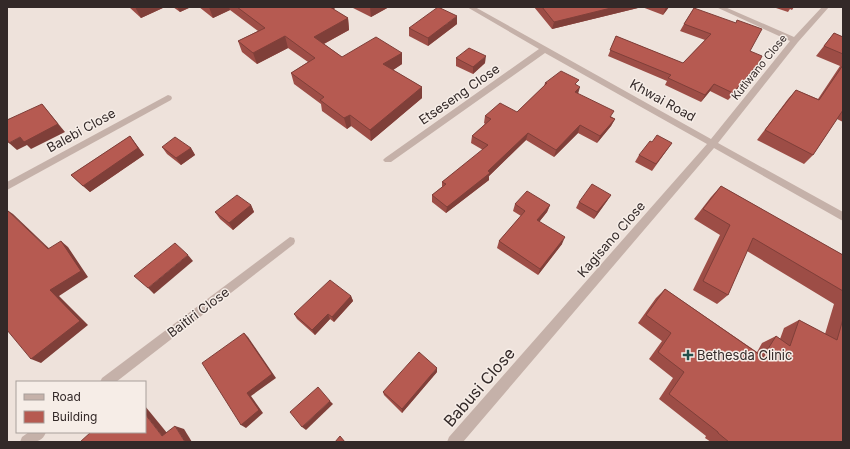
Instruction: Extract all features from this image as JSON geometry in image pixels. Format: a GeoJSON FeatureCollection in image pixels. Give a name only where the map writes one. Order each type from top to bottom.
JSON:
{"type":"FeatureCollection","features":[{"type":"Feature","properties":{"kind":"street","name":"Khwai Road"},"geometry":{"type":"LineString","coordinates":[[470,7],[843,217]]}},
{"type":"Feature","properties":{"kind":"street"},"geometry":{"type":"LineString","coordinates":[[719,7],[795,40]]}},
{"type":"Feature","properties":{"kind":"street","name":"Kutlwano Close"},"geometry":{"type":"LineString","coordinates":[[713,143],[795,40],[826,7]]}},
{"type":"Feature","properties":{"kind":"street","name":"Etseseng Close"},"geometry":{"type":"LineString","coordinates":[[388,160],[545,49]]}},
{"type":"Feature","properties":{"kind":"street","name":"Balebi Close"},"geometry":{"type":"LineString","coordinates":[[7,186],[168,98]]}},
{"type":"Feature","properties":{"kind":"street","name":"Kagisano Close"},"geometry":{"type":"LineString","coordinates":[[530,354],[713,143]]}},
{"type":"Feature","properties":{"kind":"street","name":"Baitiri Close"},"geometry":{"type":"LineString","coordinates":[[107,381],[290,241]]}},
{"type":"Feature","properties":{"kind":"street","name":"Babusi Close"},"geometry":{"type":"LineString","coordinates":[[454,442],[530,354]]}},
{"type":"Feature","properties":{"kind":"street"},"geometry":{"type":"LineString","coordinates":[[27,442],[39,433]]}},
{"type":"Feature","properties":{"kind":"building"},"geometry":{"type":"Polygon","coordinates":[[[237,7],[330,7],[348,18],[314,37],[342,57],[376,37],[402,53],[383,64],[422,87],[370,130],[350,115],[344,118],[320,100],[324,97],[291,73],[315,58],[285,36],[253,53],[238,41],[265,28],[237,7]]]}},
{"type":"Feature","properties":{"kind":"building"},"geometry":{"type":"Polygon","coordinates":[[[438,7],[457,16],[428,38],[409,28],[438,7]]]}},
{"type":"Feature","properties":{"kind":"building"},"geometry":{"type":"Polygon","coordinates":[[[542,7],[615,7],[554,22],[542,7]]]}},
{"type":"Feature","properties":{"kind":"building"},"geometry":{"type":"Polygon","coordinates":[[[694,8],[736,23],[737,20],[762,29],[750,51],[762,56],[758,64],[733,93],[714,84],[705,95],[668,78],[671,75],[610,50],[616,36],[683,63],[711,34],[684,24],[694,8]]]}},
{"type":"Feature","properties":{"kind":"building"},"geometry":{"type":"Polygon","coordinates":[[[834,33],[843,37],[843,54],[824,46],[834,33]]]}},
{"type":"Feature","properties":{"kind":"building"},"geometry":{"type":"Polygon","coordinates":[[[469,48],[486,56],[473,67],[456,58],[469,48]]]}},
{"type":"Feature","properties":{"kind":"building"},"geometry":{"type":"Polygon","coordinates":[[[843,65],[843,110],[813,155],[765,130],[796,90],[819,100],[843,65]]]}},
{"type":"Feature","properties":{"kind":"building"},"geometry":{"type":"Polygon","coordinates":[[[561,71],[579,80],[575,84],[580,87],[575,92],[614,111],[610,117],[615,119],[600,136],[580,125],[556,150],[528,133],[488,171],[490,173],[447,207],[432,195],[446,184],[442,182],[488,145],[472,136],[491,119],[485,116],[500,103],[517,112],[547,83],[545,83],[561,71]]]}},
{"type":"Feature","properties":{"kind":"building"},"geometry":{"type":"Polygon","coordinates":[[[42,104],[58,124],[24,142],[20,137],[9,143],[7,139],[7,120],[42,104]]]}},
{"type":"Feature","properties":{"kind":"building"},"geometry":{"type":"Polygon","coordinates":[[[657,135],[672,143],[656,164],[639,155],[657,135]]]}},
{"type":"Feature","properties":{"kind":"building"},"geometry":{"type":"Polygon","coordinates":[[[130,136],[138,148],[83,186],[71,175],[130,136]]]}},
{"type":"Feature","properties":{"kind":"building"},"geometry":{"type":"Polygon","coordinates":[[[175,137],[191,148],[176,158],[162,147],[175,137]]]}},
{"type":"Feature","properties":{"kind":"building"},"geometry":{"type":"Polygon","coordinates":[[[592,184],[611,195],[597,212],[579,202],[592,184]]]}},
{"type":"Feature","properties":{"kind":"building"},"geometry":{"type":"Polygon","coordinates":[[[721,186],[843,255],[843,291],[753,238],[728,295],[703,281],[730,225],[703,209],[721,186]]]}},
{"type":"Feature","properties":{"kind":"building"},"geometry":{"type":"Polygon","coordinates":[[[527,191],[550,205],[537,220],[565,237],[540,269],[499,241],[525,211],[515,204],[527,191]]]}},
{"type":"Feature","properties":{"kind":"building"},"geometry":{"type":"Polygon","coordinates":[[[237,195],[251,205],[229,223],[215,212],[237,195]]]}},
{"type":"Feature","properties":{"kind":"building"},"geometry":{"type":"Polygon","coordinates":[[[7,210],[48,249],[61,241],[81,271],[50,290],[80,321],[31,359],[7,330],[7,210]]]}},
{"type":"Feature","properties":{"kind":"building"},"geometry":{"type":"Polygon","coordinates":[[[175,243],[188,255],[148,288],[134,276],[175,243]]]}},
{"type":"Feature","properties":{"kind":"building"},"geometry":{"type":"Polygon","coordinates":[[[330,280],[351,296],[332,317],[328,314],[312,330],[294,314],[330,280]]]}},
{"type":"Feature","properties":{"kind":"building"},"geometry":{"type":"Polygon","coordinates":[[[665,289],[763,357],[776,336],[790,346],[799,320],[837,340],[843,319],[843,442],[729,442],[669,394],[684,372],[658,352],[671,333],[646,315],[665,289]]]}},
{"type":"Feature","properties":{"kind":"building"},"geometry":{"type":"Polygon","coordinates":[[[244,333],[272,374],[247,393],[259,410],[241,425],[202,363],[244,333]]]}},
{"type":"Feature","properties":{"kind":"building"},"geometry":{"type":"Polygon","coordinates":[[[419,352],[437,368],[402,409],[383,392],[419,352]]]}},
{"type":"Feature","properties":{"kind":"building"},"geometry":{"type":"Polygon","coordinates":[[[318,387],[330,401],[302,427],[290,412],[318,387]]]}},
{"type":"Feature","properties":{"kind":"building"},"geometry":{"type":"Polygon","coordinates":[[[146,415],[162,436],[175,426],[185,442],[80,442],[90,433],[146,433],[146,415]]]}},
{"type":"Feature","properties":{"kind":"building"},"geometry":{"type":"Polygon","coordinates":[[[340,436],[345,442],[335,442],[340,436]]]}},
{"type":"Feature","properties":{"kind":"place","name":"Bethesda Clinic"},"geometry":{"type":"Point","coordinates":[688,355]}}]}
